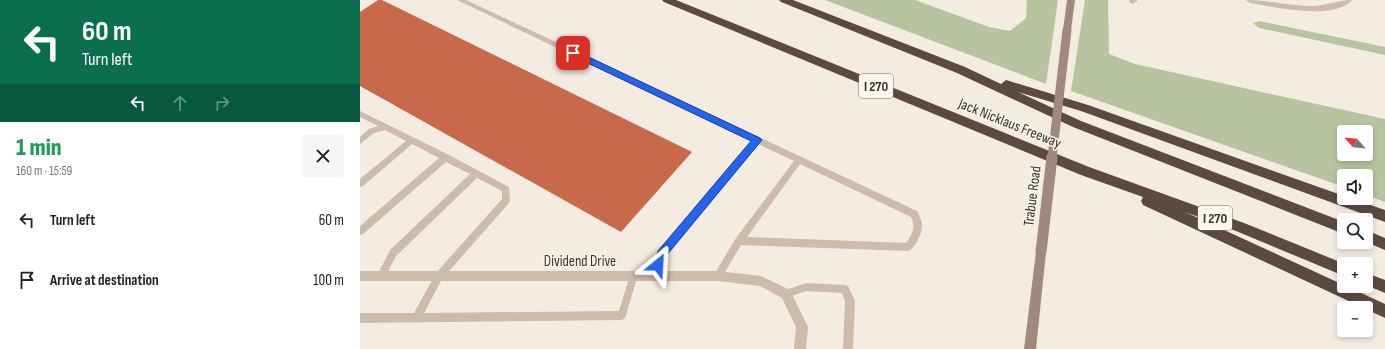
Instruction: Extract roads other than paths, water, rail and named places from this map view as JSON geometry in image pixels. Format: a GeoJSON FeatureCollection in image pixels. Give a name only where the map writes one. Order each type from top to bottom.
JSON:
{"type":"FeatureCollection","features":[{"type":"Feature","properties":{"kind":"highway","name":"Jack Nicklaus Freeway"},"geometry":{"type":"LineString","coordinates":[[667,0],[1085,171],[1240,227],[1337,267]]}},
{"type":"Feature","properties":{"kind":"highway","name":"Jack Nicklaus Freeway"},"geometry":{"type":"LineString","coordinates":[[784,0],[961,70],[1077,124],[1337,225]]}},
{"type":"Feature","properties":{"kind":"highway"},"geometry":{"type":"LineString","coordinates":[[961,70],[1084,108],[1385,216]]}},
{"type":"Feature","properties":{"kind":"highway"},"geometry":{"type":"LineString","coordinates":[[1085,171],[1233,242],[1385,311]]}},
{"type":"Feature","properties":{"kind":"highway"},"geometry":{"type":"LineString","coordinates":[[1373,239],[1385,244]]}},
{"type":"Feature","properties":{"kind":"highway"},"geometry":{"type":"LineString","coordinates":[[1373,282],[1385,287]]}},
{"type":"Feature","properties":{"kind":"main road","name":"Trabue Road"},"geometry":{"type":"LineString","coordinates":[[1030,349],[1071,0]]}},
{"type":"Feature","properties":{"kind":"street"},"geometry":{"type":"LineString","coordinates":[[1250,0],[1311,9],[1328,7],[1348,0]]}},
{"type":"Feature","properties":{"kind":"street","name":"Dividend Drive"},"geometry":{"type":"LineString","coordinates":[[360,276],[718,276],[761,281],[786,294]]}},
{"type":"Feature","properties":{"kind":"street"},"geometry":{"type":"LineString","coordinates":[[786,294],[802,327],[800,349]]}},
{"type":"Feature","properties":{"kind":"lane"},"geometry":{"type":"LineString","coordinates":[[460,0],[914,214],[917,220],[916,237],[908,247],[739,241]]}},
{"type":"Feature","properties":{"kind":"lane"},"geometry":{"type":"LineString","coordinates":[[360,114],[386,126],[506,189],[506,200],[439,276],[416,318]]}},
{"type":"Feature","properties":{"kind":"lane"},"geometry":{"type":"LineString","coordinates":[[360,141],[372,131],[386,126]]}},
{"type":"Feature","properties":{"kind":"lane"},"geometry":{"type":"LineString","coordinates":[[360,184],[412,140]]}},
{"type":"Feature","properties":{"kind":"lane"},"geometry":{"type":"LineString","coordinates":[[655,275],[662,254],[757,140]]}},
{"type":"Feature","properties":{"kind":"lane"},"geometry":{"type":"LineString","coordinates":[[360,231],[446,158]]}},
{"type":"Feature","properties":{"kind":"lane"},"geometry":{"type":"LineString","coordinates":[[718,276],[739,241],[799,160]]}},
{"type":"Feature","properties":{"kind":"lane"},"geometry":{"type":"LineString","coordinates":[[381,276],[393,253],[476,173]]}},
{"type":"Feature","properties":{"kind":"lane"},"geometry":{"type":"LineString","coordinates":[[360,318],[622,315],[634,275]]}},
{"type":"Feature","properties":{"kind":"lane"},"geometry":{"type":"LineString","coordinates":[[786,294],[806,287],[845,289],[850,301],[848,349]]}}]}
